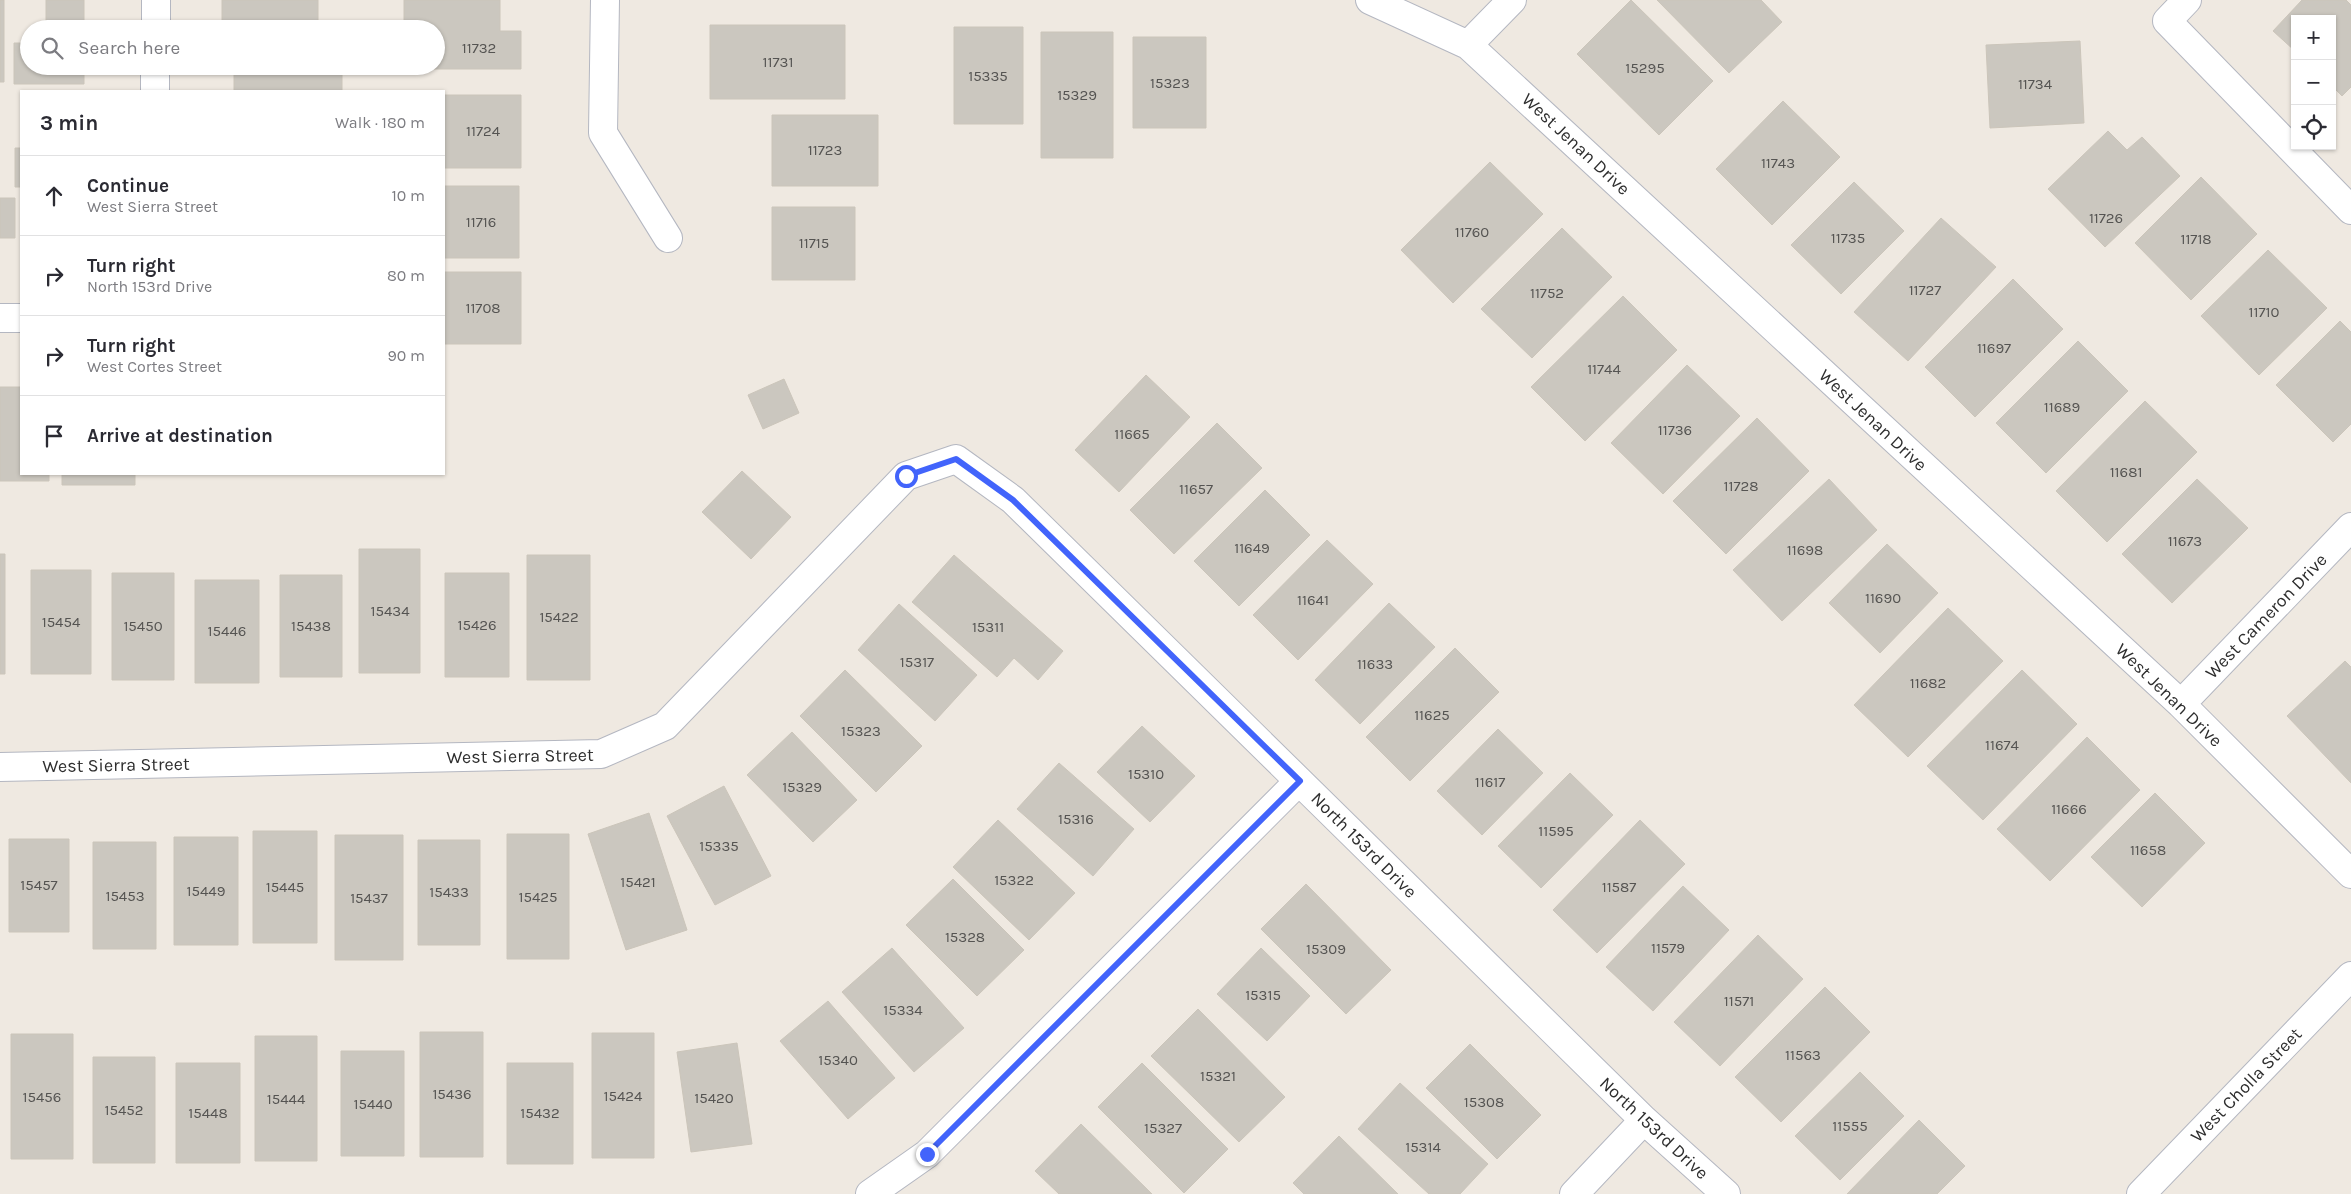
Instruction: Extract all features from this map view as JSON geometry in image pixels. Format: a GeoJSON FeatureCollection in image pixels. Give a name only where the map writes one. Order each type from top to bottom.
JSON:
{"type":"FeatureCollection","features":[{"type":"Feature","properties":{"kind":"street"},"geometry":{"type":"LineString","coordinates":[[156,0],[156,20]]}},
{"type":"Feature","properties":{"kind":"street"},"geometry":{"type":"LineString","coordinates":[[605,0],[603,134],[668,238]]}},
{"type":"Feature","properties":{"kind":"street","name":"West Jenan Drive"},"geometry":{"type":"LineString","coordinates":[[1370,0],[1468,45],[2181,704],[2351,874]]}},
{"type":"Feature","properties":{"kind":"street"},"geometry":{"type":"LineString","coordinates":[[1468,45],[1512,0]]}},
{"type":"Feature","properties":{"kind":"street"},"geometry":{"type":"LineString","coordinates":[[2188,0],[2168,21],[2351,210]]}},
{"type":"Feature","properties":{"kind":"street"},"geometry":{"type":"LineString","coordinates":[[155,90],[156,75]]}},
{"type":"Feature","properties":{"kind":"street"},"geometry":{"type":"LineString","coordinates":[[0,318],[20,318]]}},
{"type":"Feature","properties":{"kind":"street","name":"West Sierra Street"},"geometry":{"type":"LineString","coordinates":[[0,767],[601,754],[665,726],[906,476],[956,459]]}},
{"type":"Feature","properties":{"kind":"street","name":"North 153rd Drive"},"geometry":{"type":"LineString","coordinates":[[956,459],[1013,500],[1644,1120],[1726,1194]]}},
{"type":"Feature","properties":{"kind":"street","name":"West Cameron Drive"},"geometry":{"type":"LineString","coordinates":[[2181,704],[2351,527]]}},
{"type":"Feature","properties":{"kind":"street"},"geometry":{"type":"LineString","coordinates":[[870,1194],[927,1154],[1300,781]]}},
{"type":"Feature","properties":{"kind":"street","name":"West Cholla Street"},"geometry":{"type":"LineString","coordinates":[[2141,1194],[2351,976]]}},
{"type":"Feature","properties":{"kind":"street"},"geometry":{"type":"LineString","coordinates":[[1574,1194],[1644,1120]]}},
{"type":"Feature","properties":{"kind":"building"},"geometry":{"type":"Polygon","coordinates":[[[0,0],[4,0],[4,82],[0,82],[0,0]]]}},
{"type":"Feature","properties":{"kind":"building"},"geometry":{"type":"Polygon","coordinates":[[[46,0],[84,0],[84,20],[46,20],[46,0]]]}},
{"type":"Feature","properties":{"kind":"building"},"geometry":{"type":"Polygon","coordinates":[[[222,0],[318,0],[318,20],[222,20],[222,0]]]}},
{"type":"Feature","properties":{"kind":"building"},"geometry":{"type":"Polygon","coordinates":[[[404,0],[500,0],[500,31],[521,31],[521,69],[445,69],[445,20],[404,20],[404,0]]]}},
{"type":"Feature","properties":{"kind":"building"},"geometry":{"type":"Polygon","coordinates":[[[1631,0],[1713,81],[1659,135],[1577,54],[1631,0]]]}},
{"type":"Feature","properties":{"kind":"building"},"geometry":{"type":"Polygon","coordinates":[[[1657,0],[1761,0],[1782,22],[1729,73],[1657,0]]]}},
{"type":"Feature","properties":{"kind":"building"},"geometry":{"type":"Polygon","coordinates":[[[2302,0],[2346,0],[2351,5],[2351,87],[2342,96],[2336,90],[2336,15],[2291,15],[2291,47],[2273,31],[2302,0]]]}},
{"type":"Feature","properties":{"kind":"building"},"geometry":{"type":"Polygon","coordinates":[[[710,25],[845,25],[845,99],[710,99],[710,25]]]}},
{"type":"Feature","properties":{"kind":"building"},"geometry":{"type":"Polygon","coordinates":[[[954,27],[1023,27],[1023,124],[954,124],[954,27]]]}},
{"type":"Feature","properties":{"kind":"building"},"geometry":{"type":"Polygon","coordinates":[[[1041,32],[1113,32],[1113,158],[1041,158],[1041,32]]]}},
{"type":"Feature","properties":{"kind":"building"},"geometry":{"type":"Polygon","coordinates":[[[1133,37],[1206,37],[1206,128],[1133,128],[1133,37]]]}},
{"type":"Feature","properties":{"kind":"building"},"geometry":{"type":"Polygon","coordinates":[[[2080,41],[2084,123],[1990,128],[1986,45],[2080,41]]]}},
{"type":"Feature","properties":{"kind":"building"},"geometry":{"type":"Polygon","coordinates":[[[14,43],[20,43],[20,75],[84,75],[84,84],[14,84],[14,43]]]}},
{"type":"Feature","properties":{"kind":"building"},"geometry":{"type":"Polygon","coordinates":[[[234,75],[342,75],[342,90],[234,90],[234,75]]]}},
{"type":"Feature","properties":{"kind":"building"},"geometry":{"type":"Polygon","coordinates":[[[445,95],[521,95],[521,168],[445,168],[445,95]]]}},
{"type":"Feature","properties":{"kind":"building"},"geometry":{"type":"Polygon","coordinates":[[[1783,101],[1840,157],[1772,225],[1716,169],[1783,101]]]}},
{"type":"Feature","properties":{"kind":"building"},"geometry":{"type":"Polygon","coordinates":[[[772,115],[878,115],[878,186],[772,186],[772,115]]]}},
{"type":"Feature","properties":{"kind":"building"},"geometry":{"type":"Polygon","coordinates":[[[2108,131],[2127,150],[2142,137],[2180,176],[2105,247],[2048,189],[2108,131]]]}},
{"type":"Feature","properties":{"kind":"building"},"geometry":{"type":"Polygon","coordinates":[[[15,148],[20,148],[20,187],[15,187],[15,148]]]}},
{"type":"Feature","properties":{"kind":"building"},"geometry":{"type":"Polygon","coordinates":[[[1490,162],[1543,214],[1453,303],[1401,250],[1490,162]]]}},
{"type":"Feature","properties":{"kind":"building"},"geometry":{"type":"Polygon","coordinates":[[[2201,177],[2257,234],[2191,300],[2135,243],[2201,177]]]}},
{"type":"Feature","properties":{"kind":"building"},"geometry":{"type":"Polygon","coordinates":[[[1854,182],[1904,231],[1841,294],[1791,245],[1854,182]]]}},
{"type":"Feature","properties":{"kind":"building"},"geometry":{"type":"Polygon","coordinates":[[[445,186],[519,186],[519,258],[445,258],[445,186]]]}},
{"type":"Feature","properties":{"kind":"building"},"geometry":{"type":"Polygon","coordinates":[[[0,198],[15,198],[15,238],[0,238],[0,198]]]}},
{"type":"Feature","properties":{"kind":"building"},"geometry":{"type":"Polygon","coordinates":[[[772,207],[855,207],[855,280],[772,280],[772,207]]]}},
{"type":"Feature","properties":{"kind":"building"},"geometry":{"type":"Polygon","coordinates":[[[1941,218],[1996,267],[1908,361],[1854,312],[1941,218]]]}},
{"type":"Feature","properties":{"kind":"building"},"geometry":{"type":"Polygon","coordinates":[[[1562,228],[1612,277],[1532,358],[1481,309],[1562,228]]]}},
{"type":"Feature","properties":{"kind":"building"},"geometry":{"type":"Polygon","coordinates":[[[2268,250],[2327,308],[2259,375],[2201,316],[2268,250]]]}},
{"type":"Feature","properties":{"kind":"building"},"geometry":{"type":"Polygon","coordinates":[[[445,272],[521,272],[521,344],[445,344],[445,272]]]}},
{"type":"Feature","properties":{"kind":"building"},"geometry":{"type":"Polygon","coordinates":[[[2013,279],[2063,329],[1975,417],[1925,367],[2013,279]]]}},
{"type":"Feature","properties":{"kind":"building"},"geometry":{"type":"Polygon","coordinates":[[[1623,296],[1677,350],[1585,441],[1531,387],[1623,296]]]}},
{"type":"Feature","properties":{"kind":"building"},"geometry":{"type":"Polygon","coordinates":[[[2340,321],[2351,332],[2351,424],[2333,442],[2276,385],[2340,321]]]}},
{"type":"Feature","properties":{"kind":"building"},"geometry":{"type":"Polygon","coordinates":[[[2078,341],[2128,391],[2046,473],[1996,423],[2078,341]]]}},
{"type":"Feature","properties":{"kind":"building"},"geometry":{"type":"Polygon","coordinates":[[[1687,365],[1740,416],[1663,494],[1611,443],[1687,365]]]}},
{"type":"Feature","properties":{"kind":"building"},"geometry":{"type":"Polygon","coordinates":[[[1146,375],[1190,417],[1119,492],[1075,450],[1146,375]]]}},
{"type":"Feature","properties":{"kind":"building"},"geometry":{"type":"Polygon","coordinates":[[[784,379],[799,413],[763,429],[748,395],[784,379]]]}},
{"type":"Feature","properties":{"kind":"building"},"geometry":{"type":"Polygon","coordinates":[[[0,387],[20,387],[20,475],[49,475],[49,481],[0,481],[0,387]]]}},
{"type":"Feature","properties":{"kind":"building"},"geometry":{"type":"Polygon","coordinates":[[[2145,401],[2197,452],[2107,542],[2056,491],[2145,401]]]}},
{"type":"Feature","properties":{"kind":"building"},"geometry":{"type":"Polygon","coordinates":[[[1757,418],[1809,471],[1726,554],[1673,501],[1757,418]]]}},
{"type":"Feature","properties":{"kind":"building"},"geometry":{"type":"Polygon","coordinates":[[[1217,423],[1262,468],[1174,554],[1130,510],[1217,423]]]}},
{"type":"Feature","properties":{"kind":"building"},"geometry":{"type":"Polygon","coordinates":[[[742,471],[791,517],[751,559],[702,512],[742,471]]]}},
{"type":"Feature","properties":{"kind":"building"},"geometry":{"type":"Polygon","coordinates":[[[62,475],[135,475],[135,485],[62,485],[62,475]]]}},
{"type":"Feature","properties":{"kind":"building"},"geometry":{"type":"Polygon","coordinates":[[[1829,479],[1877,530],[1782,621],[1733,570],[1829,479]]]}},
{"type":"Feature","properties":{"kind":"building"},"geometry":{"type":"Polygon","coordinates":[[[2197,479],[2248,528],[2172,603],[2122,554],[2197,479]]]}},
{"type":"Feature","properties":{"kind":"building"},"geometry":{"type":"Polygon","coordinates":[[[1265,490],[1310,535],[1239,606],[1194,561],[1265,490]]]}},
{"type":"Feature","properties":{"kind":"building"},"geometry":{"type":"Polygon","coordinates":[[[1327,540],[1373,584],[1298,660],[1253,615],[1327,540]]]}},
{"type":"Feature","properties":{"kind":"building"},"geometry":{"type":"Polygon","coordinates":[[[1887,544],[1938,593],[1880,653],[1829,603],[1887,544]]]}},
{"type":"Feature","properties":{"kind":"building"},"geometry":{"type":"Polygon","coordinates":[[[359,549],[420,549],[420,673],[359,673],[359,549]]]}},
{"type":"Feature","properties":{"kind":"building"},"geometry":{"type":"Polygon","coordinates":[[[0,554],[5,554],[5,674],[0,674],[0,554]]]}},
{"type":"Feature","properties":{"kind":"building"},"geometry":{"type":"Polygon","coordinates":[[[527,555],[590,555],[590,680],[527,680],[527,555]]]}},
{"type":"Feature","properties":{"kind":"building"},"geometry":{"type":"Polygon","coordinates":[[[954,555],[1063,651],[1038,680],[1014,658],[997,677],[912,602],[954,555]]]}},
{"type":"Feature","properties":{"kind":"building"},"geometry":{"type":"Polygon","coordinates":[[[31,570],[91,570],[91,674],[31,674],[31,570]]]}},
{"type":"Feature","properties":{"kind":"building"},"geometry":{"type":"Polygon","coordinates":[[[112,573],[174,573],[174,680],[112,680],[112,573]]]}},
{"type":"Feature","properties":{"kind":"building"},"geometry":{"type":"Polygon","coordinates":[[[445,573],[509,573],[509,677],[445,677],[445,573]]]}},
{"type":"Feature","properties":{"kind":"building"},"geometry":{"type":"Polygon","coordinates":[[[280,575],[342,575],[342,677],[280,677],[280,575]]]}},
{"type":"Feature","properties":{"kind":"building"},"geometry":{"type":"Polygon","coordinates":[[[195,580],[259,580],[259,683],[195,683],[195,580]]]}},
{"type":"Feature","properties":{"kind":"building"},"geometry":{"type":"Polygon","coordinates":[[[1389,603],[1435,647],[1360,724],[1315,680],[1389,603]]]}},
{"type":"Feature","properties":{"kind":"building"},"geometry":{"type":"Polygon","coordinates":[[[899,604],[977,675],[935,721],[858,650],[899,604]]]}},
{"type":"Feature","properties":{"kind":"building"},"geometry":{"type":"Polygon","coordinates":[[[1948,608],[2003,661],[1908,757],[1854,705],[1948,608]]]}},
{"type":"Feature","properties":{"kind":"building"},"geometry":{"type":"Polygon","coordinates":[[[1455,648],[1499,692],[1410,781],[1366,737],[1455,648]]]}},
{"type":"Feature","properties":{"kind":"building"},"geometry":{"type":"Polygon","coordinates":[[[2345,661],[2351,667],[2351,783],[2287,716],[2345,661]]]}},
{"type":"Feature","properties":{"kind":"building"},"geometry":{"type":"Polygon","coordinates":[[[845,670],[922,746],[876,792],[800,716],[845,670]]]}},
{"type":"Feature","properties":{"kind":"building"},"geometry":{"type":"Polygon","coordinates":[[[2022,670],[2077,724],[1983,820],[1927,766],[2022,670]]]}},
{"type":"Feature","properties":{"kind":"building"},"geometry":{"type":"Polygon","coordinates":[[[1142,726],[1195,776],[1150,822],[1097,772],[1142,726]]]}},
{"type":"Feature","properties":{"kind":"building"},"geometry":{"type":"Polygon","coordinates":[[[1498,729],[1543,773],[1482,835],[1437,791],[1498,729]]]}},
{"type":"Feature","properties":{"kind":"building"},"geometry":{"type":"Polygon","coordinates":[[[792,732],[857,800],[813,842],[747,775],[792,732]]]}},
{"type":"Feature","properties":{"kind":"building"},"geometry":{"type":"Polygon","coordinates":[[[2087,737],[2140,790],[2050,881],[1997,829],[2087,737]]]}},
{"type":"Feature","properties":{"kind":"building"},"geometry":{"type":"Polygon","coordinates":[[[1059,763],[1134,829],[1093,876],[1017,809],[1059,763]]]}},
{"type":"Feature","properties":{"kind":"building"},"geometry":{"type":"Polygon","coordinates":[[[1570,773],[1613,815],[1541,888],[1498,846],[1570,773]]]}},
{"type":"Feature","properties":{"kind":"building"},"geometry":{"type":"Polygon","coordinates":[[[724,786],[771,876],[715,905],[667,816],[724,786]]]}},
{"type":"Feature","properties":{"kind":"building"},"geometry":{"type":"Polygon","coordinates":[[[2155,793],[2205,843],[2142,907],[2091,857],[2155,793]]]}},
{"type":"Feature","properties":{"kind":"building"},"geometry":{"type":"Polygon","coordinates":[[[649,813],[687,930],[626,950],[588,834],[649,813]]]}},
{"type":"Feature","properties":{"kind":"building"},"geometry":{"type":"Polygon","coordinates":[[[998,820],[1075,893],[1029,940],[953,867],[998,820]]]}},
{"type":"Feature","properties":{"kind":"building"},"geometry":{"type":"Polygon","coordinates":[[[1640,820],[1685,864],[1597,953],[1553,910],[1640,820]]]}},
{"type":"Feature","properties":{"kind":"building"},"geometry":{"type":"Polygon","coordinates":[[[253,831],[317,831],[317,943],[253,943],[253,831]]]}},
{"type":"Feature","properties":{"kind":"building"},"geometry":{"type":"Polygon","coordinates":[[[507,834],[569,834],[569,959],[507,959],[507,834]]]}},
{"type":"Feature","properties":{"kind":"building"},"geometry":{"type":"Polygon","coordinates":[[[335,835],[403,835],[403,960],[335,960],[335,835]]]}},
{"type":"Feature","properties":{"kind":"building"},"geometry":{"type":"Polygon","coordinates":[[[174,837],[238,837],[238,945],[174,945],[174,837]]]}},
{"type":"Feature","properties":{"kind":"building"},"geometry":{"type":"Polygon","coordinates":[[[9,839],[69,839],[69,932],[9,932],[9,839]]]}},
{"type":"Feature","properties":{"kind":"building"},"geometry":{"type":"Polygon","coordinates":[[[418,840],[480,840],[480,945],[418,945],[418,840]]]}},
{"type":"Feature","properties":{"kind":"building"},"geometry":{"type":"Polygon","coordinates":[[[93,842],[156,842],[156,949],[93,949],[93,842]]]}},
{"type":"Feature","properties":{"kind":"building"},"geometry":{"type":"Polygon","coordinates":[[[953,879],[1024,950],[977,996],[906,925],[953,879]]]}},
{"type":"Feature","properties":{"kind":"building"},"geometry":{"type":"Polygon","coordinates":[[[1306,884],[1391,970],[1346,1014],[1261,929],[1306,884]]]}},
{"type":"Feature","properties":{"kind":"building"},"geometry":{"type":"Polygon","coordinates":[[[1683,886],[1729,930],[1653,1011],[1606,967],[1683,886]]]}},
{"type":"Feature","properties":{"kind":"building"},"geometry":{"type":"Polygon","coordinates":[[[1758,935],[1803,979],[1720,1066],[1674,1022],[1758,935]]]}},
{"type":"Feature","properties":{"kind":"building"},"geometry":{"type":"Polygon","coordinates":[[[892,948],[964,1028],[914,1072],[842,992],[892,948]]]}},
{"type":"Feature","properties":{"kind":"building"},"geometry":{"type":"Polygon","coordinates":[[[1261,948],[1310,996],[1267,1041],[1217,994],[1261,948]]]}},
{"type":"Feature","properties":{"kind":"building"},"geometry":{"type":"Polygon","coordinates":[[[1825,987],[1870,1032],[1781,1122],[1735,1077],[1825,987]]]}},
{"type":"Feature","properties":{"kind":"building"},"geometry":{"type":"Polygon","coordinates":[[[828,1001],[895,1078],[848,1119],[780,1041],[828,1001]]]}},
{"type":"Feature","properties":{"kind":"building"},"geometry":{"type":"Polygon","coordinates":[[[1198,1009],[1285,1097],[1239,1142],[1151,1056],[1198,1009]]]}},
{"type":"Feature","properties":{"kind":"building"},"geometry":{"type":"Polygon","coordinates":[[[420,1032],[483,1032],[483,1157],[420,1157],[420,1032]]]}},
{"type":"Feature","properties":{"kind":"building"},"geometry":{"type":"Polygon","coordinates":[[[592,1033],[654,1033],[654,1158],[592,1158],[592,1033]]]}},
{"type":"Feature","properties":{"kind":"building"},"geometry":{"type":"Polygon","coordinates":[[[11,1034],[73,1034],[73,1159],[11,1159],[11,1034]]]}},
{"type":"Feature","properties":{"kind":"building"},"geometry":{"type":"Polygon","coordinates":[[[255,1036],[317,1036],[317,1161],[255,1161],[255,1036]]]}},
{"type":"Feature","properties":{"kind":"building"},"geometry":{"type":"Polygon","coordinates":[[[737,1043],[752,1144],[691,1152],[677,1052],[737,1043]]]}},
{"type":"Feature","properties":{"kind":"building"},"geometry":{"type":"Polygon","coordinates":[[[1470,1044],[1541,1115],[1497,1159],[1426,1088],[1470,1044]]]}},
{"type":"Feature","properties":{"kind":"building"},"geometry":{"type":"Polygon","coordinates":[[[341,1051],[404,1051],[404,1156],[341,1156],[341,1051]]]}},
{"type":"Feature","properties":{"kind":"building"},"geometry":{"type":"Polygon","coordinates":[[[93,1057],[155,1057],[155,1163],[93,1163],[93,1057]]]}},
{"type":"Feature","properties":{"kind":"building"},"geometry":{"type":"Polygon","coordinates":[[[176,1063],[240,1063],[240,1163],[176,1163],[176,1063]]]}},
{"type":"Feature","properties":{"kind":"building"},"geometry":{"type":"Polygon","coordinates":[[[507,1063],[573,1063],[573,1164],[507,1164],[507,1063]]]}},
{"type":"Feature","properties":{"kind":"building"},"geometry":{"type":"Polygon","coordinates":[[[1142,1063],[1228,1149],[1184,1193],[1098,1107],[1142,1063]]]}},
{"type":"Feature","properties":{"kind":"building"},"geometry":{"type":"Polygon","coordinates":[[[1860,1072],[1904,1116],[1840,1180],[1795,1136],[1860,1072]]]}},
{"type":"Feature","properties":{"kind":"building"},"geometry":{"type":"Polygon","coordinates":[[[1400,1083],[1488,1164],[1460,1194],[1429,1194],[1358,1129],[1400,1083]]]}},
{"type":"Feature","properties":{"kind":"building"},"geometry":{"type":"Polygon","coordinates":[[[1919,1120],[1965,1166],[1937,1194],[1847,1194],[1919,1120]]]}},
{"type":"Feature","properties":{"kind":"building"},"geometry":{"type":"Polygon","coordinates":[[[1081,1124],[1152,1194],[1059,1194],[1035,1171],[1081,1124]]]}},
{"type":"Feature","properties":{"kind":"building"},"geometry":{"type":"Polygon","coordinates":[[[1339,1136],[1398,1194],[1304,1194],[1293,1183],[1339,1136]]]}},
{"type":"Feature","properties":{"kind":"route"},"geometry":{"type":"LineString","coordinates":[[906,476],[956,459],[1013,500],[1300,781],[927,1154]]}}]}
